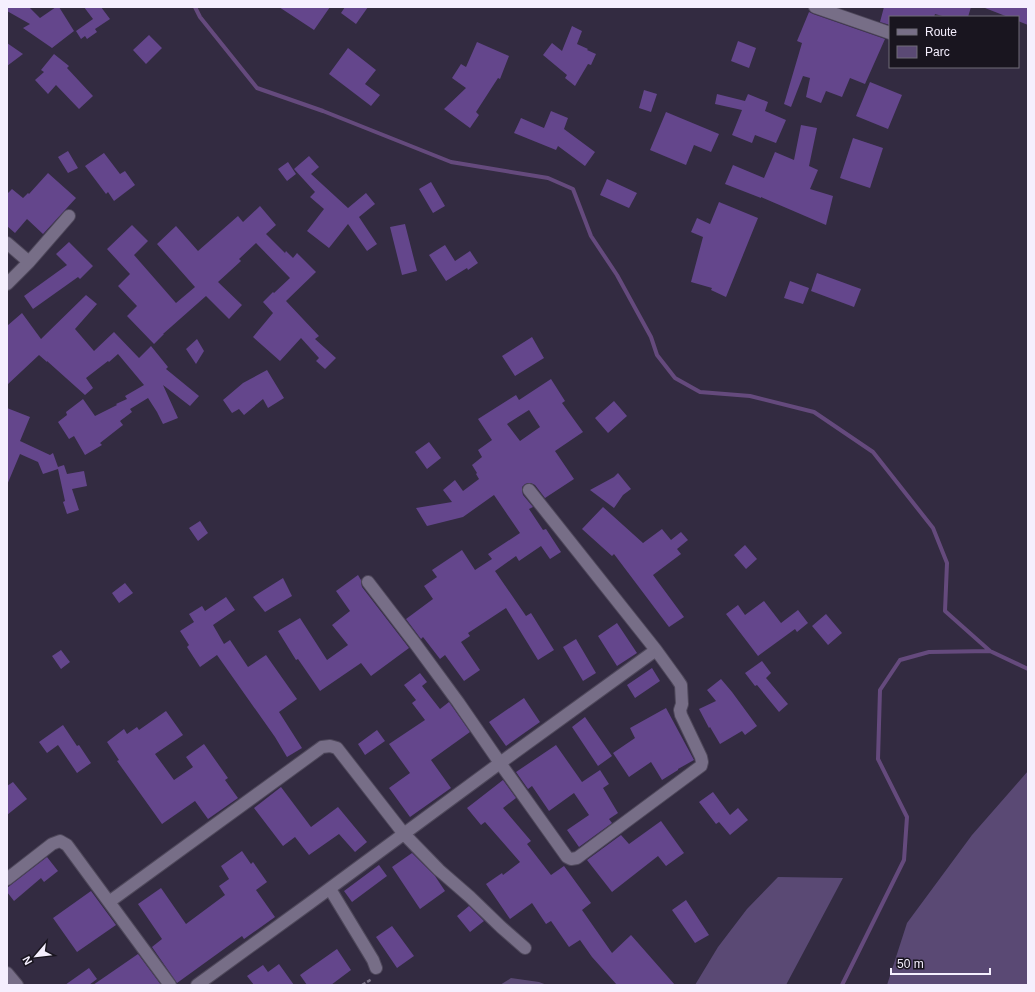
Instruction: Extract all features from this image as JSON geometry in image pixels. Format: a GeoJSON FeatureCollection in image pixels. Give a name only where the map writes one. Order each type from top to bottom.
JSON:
{"type":"FeatureCollection","features":[{"type":"Feature","properties":{"kind":"street"},"geometry":{"type":"LineString","coordinates":[[815,7],[889,33]]}},
{"type":"Feature","properties":{"kind":"street"},"geometry":{"type":"LineString","coordinates":[[7,284],[29,262],[69,216]]}},
{"type":"Feature","properties":{"kind":"street"},"geometry":{"type":"LineString","coordinates":[[7,243],[29,262]]}},
{"type":"Feature","properties":{"kind":"street"},"geometry":{"type":"LineString","coordinates":[[368,582],[458,702],[567,857],[572,859],[577,858],[701,766],[702,762],[681,715],[681,685],[656,650],[529,490]]}},
{"type":"Feature","properties":{"kind":"street"},"geometry":{"type":"LineString","coordinates":[[197,985],[656,650]]}},
{"type":"Feature","properties":{"kind":"street"},"geometry":{"type":"LineString","coordinates":[[109,902],[322,747],[330,746],[337,748],[404,834],[439,870],[470,896],[501,927],[525,948]]}},
{"type":"Feature","properties":{"kind":"street"},"geometry":{"type":"LineString","coordinates":[[7,879],[52,844],[60,841],[67,846],[170,985]]}},
{"type":"Feature","properties":{"kind":"street"},"geometry":{"type":"LineString","coordinates":[[330,888],[373,960],[376,968]]}},
{"type":"Feature","properties":{"kind":"street"},"geometry":{"type":"LineString","coordinates":[[7,973],[17,985]]}},
{"type":"Feature","properties":{"kind":"green space"},"geometry":{"type":"Polygon","coordinates":[[[1028,771],[1028,985],[887,985],[907,923],[972,835],[1028,771]]]}},
{"type":"Feature","properties":{"kind":"green space"},"geometry":{"type":"Polygon","coordinates":[[[778,877],[843,878],[786,985],[695,985],[718,947],[747,909],[778,877]]]}},
{"type":"Feature","properties":{"kind":"green space"},"geometry":{"type":"Polygon","coordinates":[[[511,978],[539,982],[547,985],[500,985],[511,978]]]}},
{"type":"Feature","properties":{"kind":"building"},"geometry":{"type":"Polygon","coordinates":[[[7,7],[29,7],[40,18],[56,7],[59,7],[74,31],[52,48],[23,28],[30,24],[7,11],[7,7]]]}},
{"type":"Feature","properties":{"kind":"building"},"geometry":{"type":"Polygon","coordinates":[[[84,7],[101,7],[110,19],[95,29],[97,32],[87,39],[85,36],[81,39],[76,31],[93,19],[84,7]]]}},
{"type":"Feature","properties":{"kind":"building"},"geometry":{"type":"Polygon","coordinates":[[[279,7],[330,7],[314,30],[279,7]]]}},
{"type":"Feature","properties":{"kind":"building"},"geometry":{"type":"Polygon","coordinates":[[[345,7],[368,7],[356,24],[341,13],[345,7]]]}},
{"type":"Feature","properties":{"kind":"building"},"geometry":{"type":"Polygon","coordinates":[[[884,7],[971,7],[968,16],[942,16],[935,14],[934,16],[889,16],[889,25],[880,22],[884,7]]]}},
{"type":"Feature","properties":{"kind":"building"},"geometry":{"type":"Polygon","coordinates":[[[1028,7],[1028,25],[1019,21],[1019,16],[1005,16],[985,8],[1028,7]]]}},
{"type":"Feature","properties":{"kind":"building"},"geometry":{"type":"Polygon","coordinates":[[[809,12],[885,39],[865,84],[850,78],[842,97],[826,91],[821,103],[806,97],[810,78],[803,76],[791,107],[784,104],[802,43],[797,41],[809,12]]]}},
{"type":"Feature","properties":{"kind":"building"},"geometry":{"type":"Polygon","coordinates":[[[572,26],[582,31],[577,44],[596,54],[591,65],[588,64],[575,86],[565,78],[567,75],[543,55],[552,43],[562,51],[572,26]]]}},
{"type":"Feature","properties":{"kind":"building"},"geometry":{"type":"Polygon","coordinates":[[[149,35],[162,48],[146,64],[133,50],[149,35]]]}},
{"type":"Feature","properties":{"kind":"building"},"geometry":{"type":"Polygon","coordinates":[[[738,41],[756,48],[749,68],[731,61],[738,41]]]}},
{"type":"Feature","properties":{"kind":"building"},"geometry":{"type":"Polygon","coordinates":[[[477,42],[509,56],[500,79],[498,78],[476,112],[479,115],[470,128],[444,109],[466,88],[452,78],[461,64],[466,67],[477,42]]]}},
{"type":"Feature","properties":{"kind":"building"},"geometry":{"type":"Polygon","coordinates":[[[7,43],[23,54],[7,66],[7,43]]]}},
{"type":"Feature","properties":{"kind":"building"},"geometry":{"type":"Polygon","coordinates":[[[348,48],[376,70],[365,84],[380,95],[371,106],[329,74],[348,48]]]}},
{"type":"Feature","properties":{"kind":"building"},"geometry":{"type":"Polygon","coordinates":[[[54,54],[69,66],[67,68],[93,96],[79,109],[56,85],[48,94],[35,80],[44,72],[41,70],[54,54]]]}},
{"type":"Feature","properties":{"kind":"building"},"geometry":{"type":"Polygon","coordinates":[[[870,82],[902,95],[888,129],[856,116],[870,82]]]}},
{"type":"Feature","properties":{"kind":"building"},"geometry":{"type":"Polygon","coordinates":[[[644,90],[657,94],[651,112],[639,108],[644,90]]]}},
{"type":"Feature","properties":{"kind":"building"},"geometry":{"type":"Polygon","coordinates":[[[717,94],[745,101],[748,94],[768,102],[765,111],[786,120],[776,143],[755,135],[752,143],[732,135],[742,110],[715,104],[717,94]]]}},
{"type":"Feature","properties":{"kind":"building"},"geometry":{"type":"Polygon","coordinates":[[[551,111],[568,118],[564,129],[595,152],[585,166],[558,146],[556,150],[514,133],[521,118],[544,128],[551,111]]]}},
{"type":"Feature","properties":{"kind":"building"},"geometry":{"type":"Polygon","coordinates":[[[666,112],[719,134],[711,152],[694,145],[686,165],[650,150],[666,112]]]}},
{"type":"Feature","properties":{"kind":"building"},"geometry":{"type":"Polygon","coordinates":[[[801,125],[817,128],[809,166],[818,170],[810,189],[833,196],[826,225],[761,197],[725,184],[733,165],[764,178],[775,152],[794,160],[801,125]]]}},
{"type":"Feature","properties":{"kind":"building"},"geometry":{"type":"Polygon","coordinates":[[[853,138],[883,148],[870,188],[840,178],[853,138]]]}},
{"type":"Feature","properties":{"kind":"building"},"geometry":{"type":"Polygon","coordinates":[[[68,151],[78,168],[68,173],[58,157],[68,151]]]}},
{"type":"Feature","properties":{"kind":"building"},"geometry":{"type":"Polygon","coordinates":[[[104,153],[120,174],[125,171],[135,185],[114,201],[108,192],[106,194],[85,166],[104,153]]]}},
{"type":"Feature","properties":{"kind":"building"},"geometry":{"type":"Polygon","coordinates":[[[309,156],[319,167],[311,174],[348,208],[366,193],[375,204],[359,217],[377,244],[367,251],[348,224],[329,248],[307,231],[324,209],[310,197],[315,192],[294,169],[309,156]]]}},
{"type":"Feature","properties":{"kind":"building"},"geometry":{"type":"Polygon","coordinates":[[[288,162],[296,174],[287,181],[278,169],[288,162]]]}},
{"type":"Feature","properties":{"kind":"building"},"geometry":{"type":"Polygon","coordinates":[[[48,173],[76,198],[43,234],[27,219],[15,233],[7,226],[7,194],[12,189],[23,198],[28,193],[29,194],[48,173]]]}},
{"type":"Feature","properties":{"kind":"building"},"geometry":{"type":"Polygon","coordinates":[[[607,179],[637,193],[629,208],[600,195],[607,179]]]}},
{"type":"Feature","properties":{"kind":"building"},"geometry":{"type":"Polygon","coordinates":[[[431,182],[445,206],[433,213],[419,189],[431,182]]]}},
{"type":"Feature","properties":{"kind":"building"},"geometry":{"type":"Polygon","coordinates":[[[719,202],[758,218],[726,297],[711,290],[712,288],[691,282],[703,237],[691,232],[697,218],[710,224],[719,202]]]}},
{"type":"Feature","properties":{"kind":"building"},"geometry":{"type":"Polygon","coordinates":[[[260,206],[276,225],[266,234],[285,253],[286,251],[293,258],[297,253],[316,272],[286,301],[319,336],[315,339],[336,358],[325,369],[316,361],[319,358],[301,338],[280,361],[253,337],[273,313],[263,302],[290,278],[256,243],[239,259],[241,261],[218,282],[242,305],[229,319],[206,296],[163,334],[154,344],[127,316],[137,306],[118,286],[130,274],[107,249],[132,225],[148,241],[134,255],[176,303],[195,287],[157,244],[176,226],[198,251],[238,216],[243,222],[260,206]]]}},
{"type":"Feature","properties":{"kind":"building"},"geometry":{"type":"Polygon","coordinates":[[[405,224],[417,271],[402,275],[390,227],[405,224]]]}},
{"type":"Feature","properties":{"kind":"building"},"geometry":{"type":"Polygon","coordinates":[[[69,242],[93,266],[80,279],[78,277],[33,309],[24,296],[67,265],[56,254],[69,242]]]}},
{"type":"Feature","properties":{"kind":"building"},"geometry":{"type":"Polygon","coordinates":[[[445,245],[455,261],[470,251],[478,263],[446,281],[429,255],[445,245]]]}},
{"type":"Feature","properties":{"kind":"building"},"geometry":{"type":"Polygon","coordinates":[[[817,273],[861,289],[854,307],[811,291],[817,273]]]}},
{"type":"Feature","properties":{"kind":"building"},"geometry":{"type":"Polygon","coordinates":[[[790,281],[809,288],[803,304],[784,298],[790,281]]]}},
{"type":"Feature","properties":{"kind":"building"},"geometry":{"type":"Polygon","coordinates":[[[86,295],[97,304],[75,329],[94,351],[114,332],[139,358],[151,346],[168,367],[166,369],[199,396],[190,406],[163,385],[178,418],[163,424],[148,398],[130,409],[132,412],[120,421],[123,425],[100,443],[102,445],[85,455],[74,436],[69,439],[58,422],[67,415],[66,412],[83,399],[95,416],[127,399],[125,396],[144,385],[118,354],[86,378],[93,388],[85,395],[39,355],[7,385],[7,326],[22,313],[41,339],[86,295]]]}},
{"type":"Feature","properties":{"kind":"building"},"geometry":{"type":"Polygon","coordinates":[[[532,337],[544,358],[515,376],[502,356],[532,337]]]}},
{"type":"Feature","properties":{"kind":"building"},"geometry":{"type":"Polygon","coordinates":[[[197,339],[204,351],[196,364],[186,349],[197,339]]]}},
{"type":"Feature","properties":{"kind":"building"},"geometry":{"type":"Polygon","coordinates":[[[267,370],[284,398],[268,408],[263,399],[244,415],[239,409],[232,413],[223,400],[243,383],[267,370]]]}},
{"type":"Feature","properties":{"kind":"building"},"geometry":{"type":"Polygon","coordinates":[[[551,379],[565,401],[562,403],[583,432],[555,451],[574,479],[545,498],[535,485],[531,483],[525,484],[522,487],[523,495],[533,507],[529,509],[543,530],[546,529],[561,552],[550,559],[541,546],[519,561],[516,556],[495,571],[526,616],[531,613],[554,650],[538,660],[506,608],[468,633],[470,636],[461,642],[480,670],[464,681],[445,655],[440,659],[423,637],[421,639],[406,619],[433,599],[424,586],[437,577],[432,570],[462,550],[475,570],[492,559],[488,554],[520,533],[494,495],[463,517],[427,526],[416,508],[452,502],[443,490],[455,480],[463,491],[479,479],[472,465],[482,457],[478,450],[492,440],[478,419],[516,395],[519,400],[551,379]],[[529,410],[507,424],[520,441],[540,427],[529,410]]]}},
{"type":"Feature","properties":{"kind":"building"},"geometry":{"type":"Polygon","coordinates":[[[614,401],[627,416],[608,433],[595,418],[614,401]]]}},
{"type":"Feature","properties":{"kind":"building"},"geometry":{"type":"Polygon","coordinates":[[[7,408],[30,417],[20,441],[50,455],[53,453],[58,467],[64,465],[67,474],[84,471],[87,486],[72,489],[79,510],[67,514],[63,502],[65,501],[58,469],[43,474],[38,462],[20,454],[7,485],[7,408]]]}},
{"type":"Feature","properties":{"kind":"building"},"geometry":{"type":"Polygon","coordinates":[[[429,442],[441,458],[427,469],[415,452],[429,442]]]}},
{"type":"Feature","properties":{"kind":"building"},"geometry":{"type":"Polygon","coordinates":[[[618,473],[631,489],[623,495],[614,508],[590,490],[614,477],[618,473]]]}},
{"type":"Feature","properties":{"kind":"building"},"geometry":{"type":"Polygon","coordinates":[[[603,507],[643,543],[662,529],[671,540],[681,532],[688,540],[677,549],[681,554],[653,575],[684,617],[669,627],[614,554],[612,556],[582,529],[603,507]]]}},
{"type":"Feature","properties":{"kind":"building"},"geometry":{"type":"Polygon","coordinates":[[[200,521],[208,533],[198,541],[189,528],[200,521]]]}},
{"type":"Feature","properties":{"kind":"building"},"geometry":{"type":"Polygon","coordinates":[[[745,545],[757,559],[746,569],[734,555],[745,545]]]}},
{"type":"Feature","properties":{"kind":"building"},"geometry":{"type":"Polygon","coordinates":[[[358,575],[361,580],[362,587],[409,648],[371,676],[361,663],[320,691],[298,659],[296,660],[278,631],[300,618],[327,660],[348,645],[332,625],[350,611],[336,591],[358,575]]]}},
{"type":"Feature","properties":{"kind":"building"},"geometry":{"type":"Polygon","coordinates":[[[283,578],[292,596],[265,612],[253,597],[283,578]]]}},
{"type":"Feature","properties":{"kind":"building"},"geometry":{"type":"Polygon","coordinates":[[[125,583],[133,593],[119,603],[112,593],[125,583]]]}},
{"type":"Feature","properties":{"kind":"building"},"geometry":{"type":"Polygon","coordinates":[[[226,597],[235,610],[213,625],[224,644],[230,640],[248,667],[266,655],[297,699],[279,712],[302,748],[287,757],[275,737],[217,655],[200,667],[187,647],[189,645],[180,631],[194,622],[189,614],[202,606],[205,611],[226,597]]]}},
{"type":"Feature","properties":{"kind":"building"},"geometry":{"type":"Polygon","coordinates":[[[764,601],[781,623],[798,610],[808,623],[797,632],[795,629],[758,656],[726,614],[738,605],[745,615],[764,601]]]}},
{"type":"Feature","properties":{"kind":"building"},"geometry":{"type":"Polygon","coordinates":[[[826,614],[842,633],[828,645],[812,626],[826,614]]]}},
{"type":"Feature","properties":{"kind":"building"},"geometry":{"type":"Polygon","coordinates":[[[617,623],[637,653],[617,666],[598,636],[617,623]]]}},
{"type":"Feature","properties":{"kind":"building"},"geometry":{"type":"Polygon","coordinates":[[[576,639],[596,673],[583,681],[563,647],[576,639]]]}},
{"type":"Feature","properties":{"kind":"building"},"geometry":{"type":"Polygon","coordinates":[[[61,650],[70,662],[61,669],[52,656],[61,650]]]}},
{"type":"Feature","properties":{"kind":"building"},"geometry":{"type":"Polygon","coordinates":[[[762,661],[771,673],[766,678],[788,704],[779,712],[745,673],[762,661]]]}},
{"type":"Feature","properties":{"kind":"building"},"geometry":{"type":"Polygon","coordinates":[[[652,668],[660,681],[635,698],[627,685],[652,668]]]}},
{"type":"Feature","properties":{"kind":"building"},"geometry":{"type":"Polygon","coordinates":[[[420,673],[427,682],[422,686],[440,709],[449,702],[470,732],[431,760],[451,788],[410,817],[389,788],[410,773],[389,744],[425,720],[412,703],[416,700],[404,685],[420,673]]]}},
{"type":"Feature","properties":{"kind":"building"},"geometry":{"type":"Polygon","coordinates":[[[721,679],[757,726],[745,735],[742,731],[720,744],[710,727],[709,728],[699,709],[716,701],[707,690],[721,679]]]}},
{"type":"Feature","properties":{"kind":"building"},"geometry":{"type":"Polygon","coordinates":[[[524,698],[540,722],[506,746],[489,722],[524,698]]]}},
{"type":"Feature","properties":{"kind":"building"},"geometry":{"type":"Polygon","coordinates":[[[666,708],[694,760],[662,780],[651,762],[629,777],[613,753],[635,738],[630,728],[666,708]]]}},
{"type":"Feature","properties":{"kind":"building"},"geometry":{"type":"Polygon","coordinates":[[[166,711],[183,735],[155,754],[174,780],[193,767],[186,757],[204,744],[228,778],[225,780],[238,798],[208,819],[195,801],[162,824],[117,761],[119,760],[107,742],[124,729],[127,734],[137,727],[139,730],[166,711]]]}},
{"type":"Feature","properties":{"kind":"building"},"geometry":{"type":"Polygon","coordinates":[[[585,717],[612,756],[598,766],[572,727],[585,717]]]}},
{"type":"Feature","properties":{"kind":"building"},"geometry":{"type":"Polygon","coordinates":[[[63,725],[91,763],[77,773],[58,745],[47,753],[39,742],[63,725]]]}},
{"type":"Feature","properties":{"kind":"building"},"geometry":{"type":"Polygon","coordinates":[[[377,730],[385,741],[365,755],[358,744],[377,730]]]}},
{"type":"Feature","properties":{"kind":"building"},"geometry":{"type":"Polygon","coordinates":[[[556,745],[582,782],[600,770],[609,784],[603,788],[618,813],[609,819],[612,823],[579,847],[567,830],[589,815],[574,793],[549,811],[532,786],[528,789],[516,772],[556,745]]]}},
{"type":"Feature","properties":{"kind":"building"},"geometry":{"type":"Polygon","coordinates":[[[503,780],[516,798],[503,808],[531,841],[527,844],[551,875],[564,866],[591,903],[582,910],[612,953],[631,935],[675,985],[617,985],[592,957],[580,940],[569,947],[551,921],[546,924],[532,903],[510,919],[486,884],[502,873],[503,875],[520,862],[485,822],[481,825],[467,808],[503,780]]]}},
{"type":"Feature","properties":{"kind":"building"},"geometry":{"type":"Polygon","coordinates":[[[13,782],[27,799],[7,815],[7,786],[13,782]]]}},
{"type":"Feature","properties":{"kind":"building"},"geometry":{"type":"Polygon","coordinates":[[[281,787],[311,827],[338,807],[367,842],[355,852],[339,834],[309,855],[295,837],[283,846],[254,808],[281,787]]]}},
{"type":"Feature","properties":{"kind":"building"},"geometry":{"type":"Polygon","coordinates":[[[713,792],[730,815],[738,808],[748,820],[730,835],[719,822],[716,824],[699,802],[713,792]]]}},
{"type":"Feature","properties":{"kind":"building"},"geometry":{"type":"Polygon","coordinates":[[[661,821],[684,853],[666,866],[658,856],[612,892],[587,860],[621,835],[629,844],[661,821]]]}},
{"type":"Feature","properties":{"kind":"building"},"geometry":{"type":"Polygon","coordinates":[[[242,851],[251,864],[253,862],[267,882],[256,890],[275,917],[244,939],[242,936],[177,983],[152,947],[162,939],[138,904],[161,888],[186,924],[225,895],[219,886],[229,879],[221,866],[242,851]]]}},
{"type":"Feature","properties":{"kind":"building"},"geometry":{"type":"Polygon","coordinates":[[[412,853],[435,876],[445,891],[420,909],[392,867],[412,853]]]}},
{"type":"Feature","properties":{"kind":"building"},"geometry":{"type":"Polygon","coordinates":[[[47,857],[58,871],[44,882],[41,878],[14,901],[7,892],[7,888],[47,857]]]}},
{"type":"Feature","properties":{"kind":"building"},"geometry":{"type":"Polygon","coordinates":[[[379,865],[387,876],[352,902],[344,891],[379,865]]]}},
{"type":"Feature","properties":{"kind":"building"},"geometry":{"type":"Polygon","coordinates":[[[91,891],[116,925],[77,952],[53,918],[91,891]]]}},
{"type":"Feature","properties":{"kind":"building"},"geometry":{"type":"Polygon","coordinates":[[[686,900],[709,935],[695,943],[672,910],[686,900]]]}},
{"type":"Feature","properties":{"kind":"building"},"geometry":{"type":"Polygon","coordinates":[[[469,906],[484,921],[470,932],[457,916],[469,906]]]}},
{"type":"Feature","properties":{"kind":"building"},"geometry":{"type":"Polygon","coordinates":[[[392,926],[414,956],[397,968],[376,937],[392,926]]]}},
{"type":"Feature","properties":{"kind":"building"},"geometry":{"type":"Polygon","coordinates":[[[337,949],[351,970],[331,985],[307,985],[300,975],[337,949]]]}},
{"type":"Feature","properties":{"kind":"building"},"geometry":{"type":"Polygon","coordinates":[[[138,954],[161,985],[93,985],[138,954]]]}},
{"type":"Feature","properties":{"kind":"building"},"geometry":{"type":"Polygon","coordinates":[[[279,964],[294,985],[254,985],[247,976],[263,965],[268,972],[279,964]]]}},
{"type":"Feature","properties":{"kind":"building"},"geometry":{"type":"Polygon","coordinates":[[[89,968],[97,979],[89,985],[65,985],[89,968]]]}},
{"type":"Feature","properties":{"kind":"waterway"},"geometry":{"type":"LineString","coordinates":[[195,7],[200,17],[257,88],[323,111],[451,162],[548,178],[573,189],[591,236],[617,275],[651,337],[657,355],[675,378],[700,392],[750,396],[814,412],[873,452],[933,528],[947,563],[945,611],[990,651],[1028,669]]}},
{"type":"Feature","properties":{"kind":"waterway"},"geometry":{"type":"LineString","coordinates":[[842,985],[904,860],[907,817],[878,759],[880,690],[900,660],[929,652],[990,651]]}}]}
